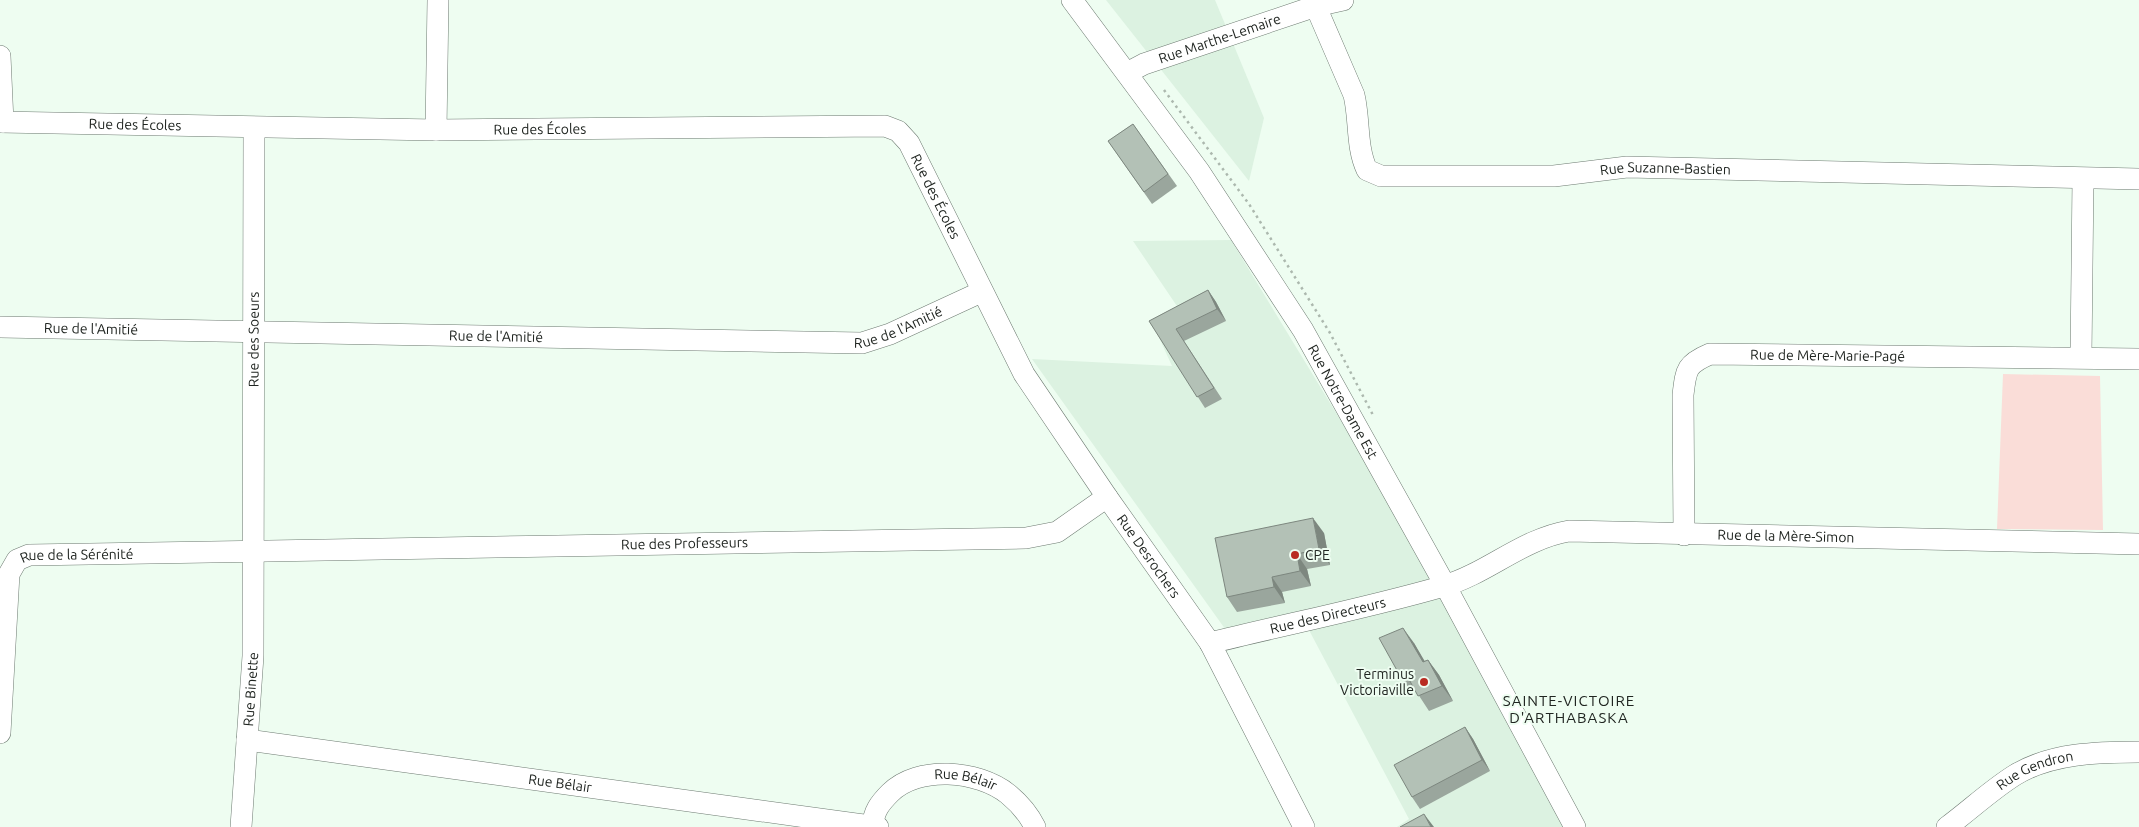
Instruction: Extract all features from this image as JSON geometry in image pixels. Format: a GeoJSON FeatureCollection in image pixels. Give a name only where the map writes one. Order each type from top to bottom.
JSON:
{"type":"FeatureCollection","features":[{"type":"Feature","properties":{"kind":"street"},"geometry":{"type":"LineString","coordinates":[[436,130],[438,0]]}},
{"type":"Feature","properties":{"kind":"street","name":"Rue Notre-Dame Est"},"geometry":{"type":"LineString","coordinates":[[1072,0],[1199,171],[1287,305],[1339,392],[1575,827]]}},
{"type":"Feature","properties":{"kind":"street","name":"Rue Marthe-Lemaire"},"geometry":{"type":"LineString","coordinates":[[1127,73],[1144,64],[1315,3],[1343,0]]}},
{"type":"Feature","properties":{"kind":"street","name":"Rue Suzanne-Bastien"},"geometry":{"type":"LineString","coordinates":[[1315,3],[1354,95],[1358,111],[1362,159],[1367,170],[1381,176],[1554,176],[1627,167],[2139,179]]}},
{"type":"Feature","properties":{"kind":"street"},"geometry":{"type":"LineString","coordinates":[[0,56],[2,122]]}},
{"type":"Feature","properties":{"kind":"street","name":"Rue des Écoles"},"geometry":{"type":"LineString","coordinates":[[2,122],[436,130],[885,126],[898,131],[909,143],[981,292]]}},
{"type":"Feature","properties":{"kind":"street","name":"Rue des Soeurs"},"geometry":{"type":"LineString","coordinates":[[252,553],[254,128]]}},
{"type":"Feature","properties":{"kind":"street"},"geometry":{"type":"LineString","coordinates":[[2082,179],[2082,357]]}},
{"type":"Feature","properties":{"kind":"street","name":"Rue de l'Amitié"},"geometry":{"type":"LineString","coordinates":[[0,327],[862,343],[890,334],[981,292]]}},
{"type":"Feature","properties":{"kind":"street","name":"Rue Desrochers"},"geometry":{"type":"LineString","coordinates":[[981,292],[1024,374],[1106,497],[1210,643],[1304,827]]}},
{"type":"Feature","properties":{"kind":"street","name":"Rue de Mère-Marie-Pagé"},"geometry":{"type":"LineString","coordinates":[[1684,534],[1682,395],[1685,374],[1692,362],[1710,354],[2139,359]]}},
{"type":"Feature","properties":{"kind":"street","name":"Rue des Professeurs"},"geometry":{"type":"LineString","coordinates":[[252,553],[710,541],[1026,538],[1057,532],[1106,497]]}},
{"type":"Feature","properties":{"kind":"street","name":"Rue de la Mère-Simon"},"geometry":{"type":"LineString","coordinates":[[1445,585],[1548,534],[1569,531],[2139,544]]}},
{"type":"Feature","properties":{"kind":"street","name":"Rue de la Sérénité"},"geometry":{"type":"LineString","coordinates":[[0,733],[9,574],[18,560],[29,555],[252,553]]}},
{"type":"Feature","properties":{"kind":"street","name":"Rue Binette"},"geometry":{"type":"LineString","coordinates":[[242,827],[253,656],[252,553]]}},
{"type":"Feature","properties":{"kind":"street","name":"Rue des Directeurs"},"geometry":{"type":"LineString","coordinates":[[1210,643],[1445,585]]}},
{"type":"Feature","properties":{"kind":"street","name":"Rue Bélair"},"geometry":{"type":"LineString","coordinates":[[247,740],[875,826],[873,816],[881,802],[899,784],[916,777],[938,774],[964,776],[987,782],[1008,794],[1030,817],[1035,827]]}},
{"type":"Feature","properties":{"kind":"street","name":"Rue Gendron"},"geometry":{"type":"LineString","coordinates":[[1947,827],[2003,783],[2041,763],[2072,755],[2139,752]]}},
{"type":"Feature","properties":{"kind":"shaded area"},"geometry":{"type":"Polygon","coordinates":[[[1106,0],[1215,0],[1264,118],[1249,181],[1106,0]]]}},
{"type":"Feature","properties":{"kind":"shaded area"},"geometry":{"type":"Polygon","coordinates":[[[1231,240],[1389,500],[1566,827],[1397,827],[1409,819],[1301,615],[1228,633],[1032,359],[1172,366],[1157,333],[1185,318],[1133,241],[1231,240]]]}},
{"type":"Feature","properties":{"kind":"shaded area"},"geometry":{"type":"Polygon","coordinates":[[[2003,374],[2100,376],[2103,530],[1997,529],[2003,374]]]}},
{"type":"Feature","properties":{"kind":"building"},"geometry":{"type":"Polygon","coordinates":[[[1133,124],[1168,174],[1144,192],[1108,141],[1133,124]]]}},
{"type":"Feature","properties":{"kind":"building"},"geometry":{"type":"Polygon","coordinates":[[[1208,290],[1217,309],[1176,329],[1214,388],[1197,397],[1149,321],[1208,290]]]}},
{"type":"Feature","properties":{"kind":"building"},"geometry":{"type":"Polygon","coordinates":[[[1313,518],[1319,549],[1297,554],[1300,571],[1272,577],[1274,587],[1227,597],[1215,538],[1313,518]]]}},
{"type":"Feature","properties":{"kind":"building","name":"Terminus Victoriaville"},"geometry":{"type":"Polygon","coordinates":[[[1403,628],[1423,662],[1428,660],[1442,686],[1418,696],[1405,672],[1399,674],[1379,638],[1403,628]]]}},
{"type":"Feature","properties":{"kind":"building"},"geometry":{"type":"Polygon","coordinates":[[[1465,727],[1482,760],[1412,797],[1394,765],[1465,727]]]}},
{"type":"Feature","properties":{"kind":"building"},"geometry":{"type":"Polygon","coordinates":[[[1424,814],[1431,827],[1400,827],[1424,814]]]}},
{"type":"Feature","properties":{"kind":"place","name":"CPE"},"geometry":{"type":"Point","coordinates":[1295,555]}},
{"type":"Feature","properties":{"kind":"place","name":"Terminus Victoriaville"},"geometry":{"type":"Point","coordinates":[1424,682]}},
{"type":"Feature","properties":{"kind":"district","name":"SAINTE-VICTOIRE D'ARTHABASKA"},"geometry":{"type":"Point","coordinates":[1569,708]}}]}
